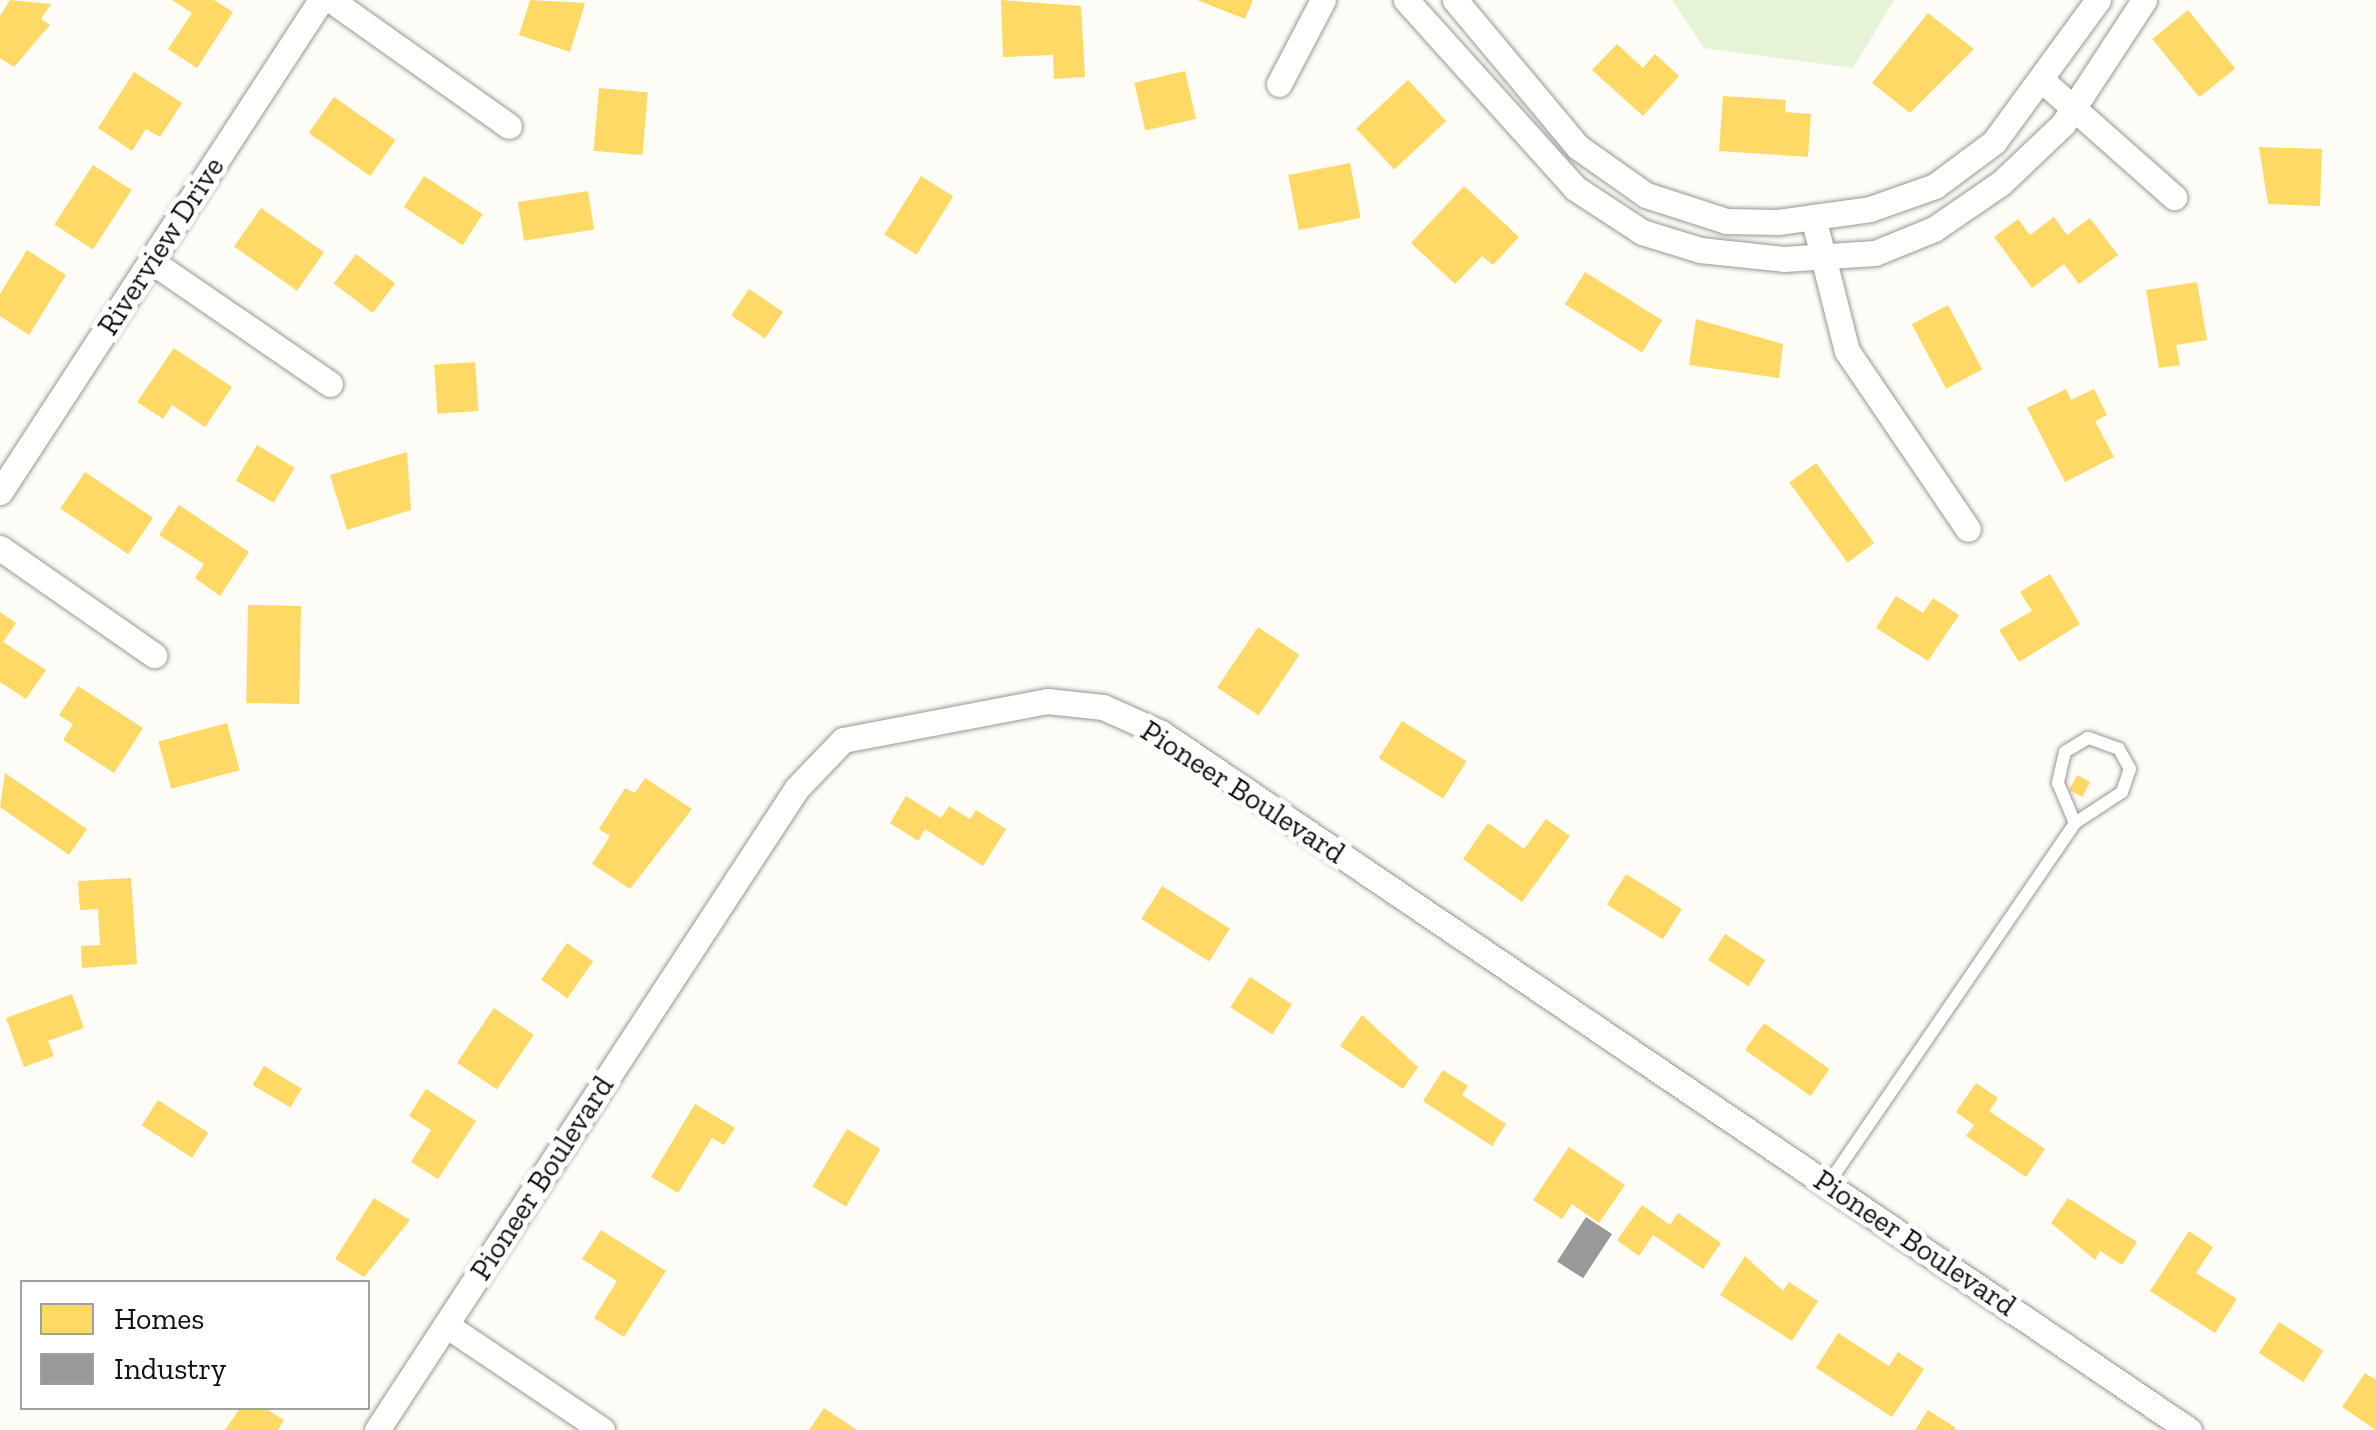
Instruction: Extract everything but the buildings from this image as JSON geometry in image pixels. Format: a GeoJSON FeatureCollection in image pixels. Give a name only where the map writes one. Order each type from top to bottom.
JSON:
{"type":"FeatureCollection","features":[{"type":"Feature","properties":{"kind":"street","name":"Riverview Drive"},"geometry":{"type":"LineString","coordinates":[[0,492],[321,0]]}},
{"type":"Feature","properties":{"kind":"street"},"geometry":{"type":"LineString","coordinates":[[330,0],[508,126]]}},
{"type":"Feature","properties":{"kind":"street"},"geometry":{"type":"LineString","coordinates":[[1279,84],[1323,0]]}},
{"type":"Feature","properties":{"kind":"street"},"geometry":{"type":"LineString","coordinates":[[1406,0],[1574,188],[1642,232],[1700,250],[1822,256],[1875,253],[1934,228],[2001,183],[2075,106],[2144,0]]}},
{"type":"Feature","properties":{"kind":"street"},"geometry":{"type":"LineString","coordinates":[[1455,0],[1578,147],[1646,195],[1726,221],[1814,217],[1935,186],[1994,142],[2044,82],[2098,0]]}},
{"type":"Feature","properties":{"kind":"street"},"geometry":{"type":"LineString","coordinates":[[2044,82],[2174,196]]}},
{"type":"Feature","properties":{"kind":"street"},"geometry":{"type":"LineString","coordinates":[[1814,217],[1847,351],[1968,529]]}},
{"type":"Feature","properties":{"kind":"street"},"geometry":{"type":"LineString","coordinates":[[151,261],[330,384]]}},
{"type":"Feature","properties":{"kind":"street"},"geometry":{"type":"LineString","coordinates":[[0,548],[154,655]]}},
{"type":"Feature","properties":{"kind":"street","name":"Pioneer Boulevard"},"geometry":{"type":"LineString","coordinates":[[377,1430],[796,788],[843,740],[1047,701],[1103,707],[1160,733],[2189,1430]]}},
{"type":"Feature","properties":{"kind":"street"},"geometry":{"type":"LineString","coordinates":[[446,1325],[602,1430]]}},
{"type":"Feature","properties":{"kind":"lane"},"geometry":{"type":"LineString","coordinates":[[1828,1184],[2075,824],[2122,792],[2130,769],[2119,750],[2088,738],[2065,752],[2058,784],[2075,824]]}},
{"type":"Feature","properties":{"kind":"green space"},"geometry":{"type":"Polygon","coordinates":[[[1672,0],[1894,0],[1853,68],[1704,48],[1672,0]]]}}]}
